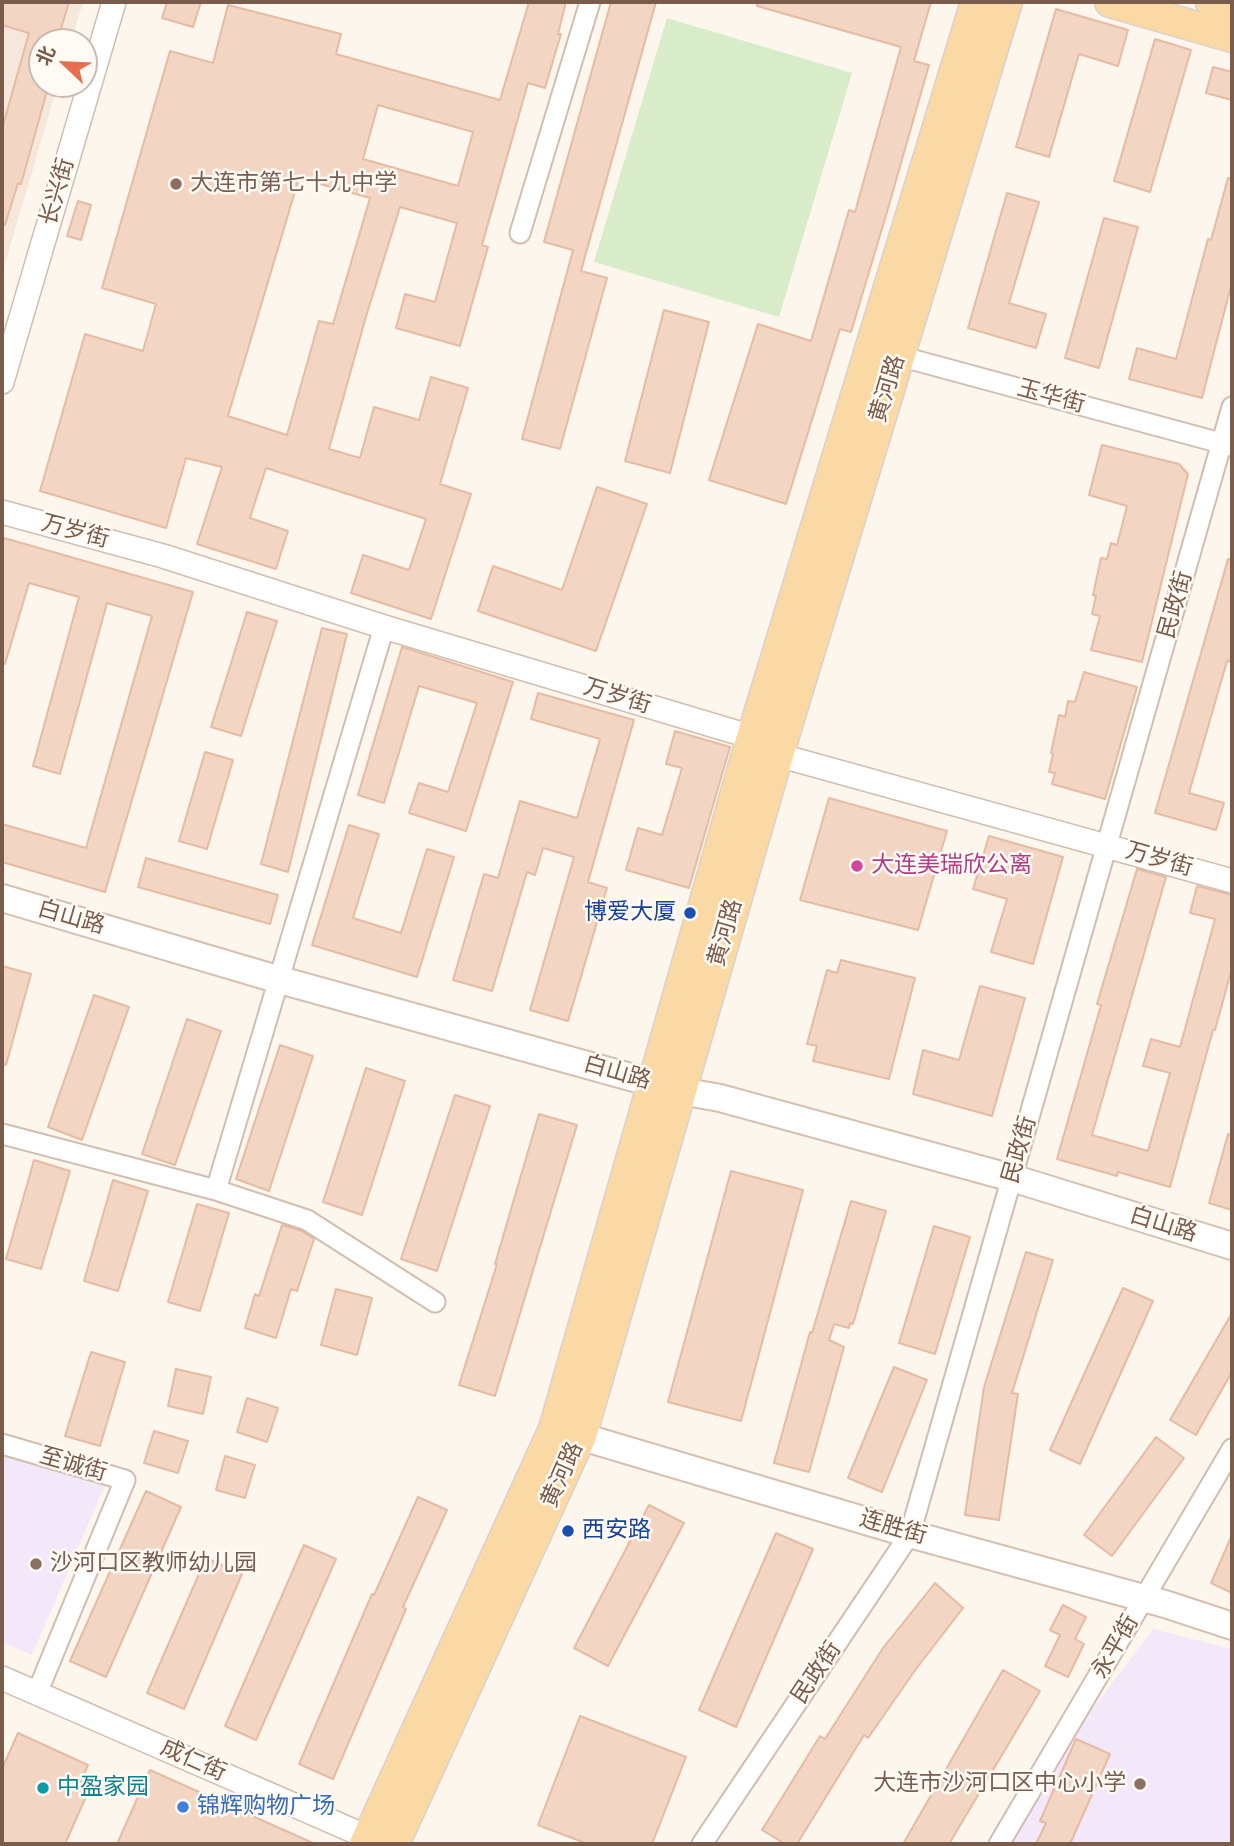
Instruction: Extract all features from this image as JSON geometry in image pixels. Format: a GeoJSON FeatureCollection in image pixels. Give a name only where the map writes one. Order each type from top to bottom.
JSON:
{"type":"FeatureCollection","features":[{"type":"Feature","properties":{"kind":"main road","name":"黄河路"},"geometry":{"type":"LineString","coordinates":[[378,1843],[567,1432],[667,1087],[778,755],[976,2]]}},
{"type":"Feature","properties":{"kind":"main road","name":"黄河路"},"geometry":{"type":"LineString","coordinates":[[667,1087],[752,737],[1007,2]]}},
{"type":"Feature","properties":{"kind":"main road"},"geometry":{"type":"LineString","coordinates":[[1110,2],[1232,37]]}},
{"type":"Feature","properties":{"kind":"main road"},"geometry":{"type":"LineString","coordinates":[[1211,2],[1232,8]]}},
{"type":"Feature","properties":{"kind":"main road","name":"白山路"},"geometry":{"type":"LineString","coordinates":[[2,898],[280,980],[667,1087],[720,1098],[1012,1178],[1232,1246]]}},
{"type":"Feature","properties":{"kind":"main road","name":"连胜街"},"geometry":{"type":"LineString","coordinates":[[567,1432],[910,1534],[1144,1598],[1232,1626]]}},
{"type":"Feature","properties":{"kind":"street","name":"长兴街"},"geometry":{"type":"LineString","coordinates":[[2,382],[114,2]]}},
{"type":"Feature","properties":{"kind":"street"},"geometry":{"type":"LineString","coordinates":[[520,233],[590,2]]}},
{"type":"Feature","properties":{"kind":"street","name":"玉华街"},"geometry":{"type":"LineString","coordinates":[[884,351],[1227,445]]}},
{"type":"Feature","properties":{"kind":"street","name":"民政街"},"geometry":{"type":"LineString","coordinates":[[702,1844],[910,1534],[1107,846],[1227,445],[1232,407]]}},
{"type":"Feature","properties":{"kind":"street","name":"万岁街"},"geometry":{"type":"LineString","coordinates":[[2,512],[163,556],[384,627],[752,737],[778,755],[1232,881]]}},
{"type":"Feature","properties":{"kind":"street"},"geometry":{"type":"LineString","coordinates":[[216,1190],[384,627]]}},
{"type":"Feature","properties":{"kind":"street"},"geometry":{"type":"LineString","coordinates":[[2,1134],[216,1190],[307,1220],[435,1301]]}},
{"type":"Feature","properties":{"kind":"street","name":"至诚街"},"geometry":{"type":"LineString","coordinates":[[2,1444],[125,1480],[37,1693]]}},
{"type":"Feature","properties":{"kind":"street","name":"永平街"},"geometry":{"type":"LineString","coordinates":[[999,1844],[1232,1448]]}},
{"type":"Feature","properties":{"kind":"street","name":"成仁街"},"geometry":{"type":"LineString","coordinates":[[2,1678],[378,1843]]}},
{"type":"Feature","properties":{"kind":"shaded area"},"geometry":{"type":"Polygon","coordinates":[[[2,2],[83,2],[75,28],[28,28],[28,98],[54,98],[2,274],[2,2]]]}},
{"type":"Feature","properties":{"kind":"shaded area","name":"沙河口区教师幼儿园"},"geometry":{"type":"Polygon","coordinates":[[[2,1456],[105,1485],[32,1655],[2,1642],[2,1456]]]}},
{"type":"Feature","properties":{"kind":"shaded area","name":"大连市沙河口区中心小学"},"geometry":{"type":"Polygon","coordinates":[[[1153,1629],[1232,1649],[1232,1844],[1012,1844],[1082,1723],[1153,1629]]]}},
{"type":"Feature","properties":{"kind":"green space"},"geometry":{"type":"Polygon","coordinates":[[[667,18],[852,73],[779,317],[594,262],[667,18]]]}},
{"type":"Feature","properties":{"kind":"building"},"geometry":{"type":"Polygon","coordinates":[[[2,2],[69,2],[61,28],[28,28],[28,33],[2,25],[2,2]]]}},
{"type":"Feature","properties":{"kind":"building"},"geometry":{"type":"Polygon","coordinates":[[[167,2],[201,2],[193,27],[162,18],[167,2]]]}},
{"type":"Feature","properties":{"kind":"building"},"geometry":{"type":"Polygon","coordinates":[[[529,2],[566,2],[558,34],[561,34],[545,88],[528,83],[482,245],[488,247],[460,346],[396,328],[405,294],[435,302],[457,223],[400,207],[329,449],[360,458],[374,407],[419,420],[431,377],[468,388],[440,484],[471,494],[431,619],[351,593],[363,555],[409,570],[426,519],[266,468],[250,518],[288,531],[276,569],[197,544],[222,467],[186,458],[166,528],[40,491],[85,334],[143,351],[156,304],[102,288],[170,51],[213,63],[228,5],[341,34],[336,54],[500,100],[529,2]],[[378,105],[363,159],[458,186],[473,132],[378,105]],[[299,178],[228,416],[287,435],[319,321],[333,324],[370,198],[299,178]]]}},
{"type":"Feature","properties":{"kind":"building"},"geometry":{"type":"Polygon","coordinates":[[[611,2],[656,2],[581,271],[607,278],[560,449],[522,439],[573,250],[544,242],[611,2]]]}},
{"type":"Feature","properties":{"kind":"building"},"geometry":{"type":"Polygon","coordinates":[[[758,2],[931,2],[914,61],[929,65],[887,212],[851,332],[840,329],[786,504],[709,480],[758,324],[811,341],[849,210],[855,212],[901,47],[757,6],[758,2]]]}},
{"type":"Feature","properties":{"kind":"building"},"geometry":{"type":"Polygon","coordinates":[[[1056,9],[1128,30],[1118,66],[1079,54],[1049,157],[1016,147],[1056,9]]]}},
{"type":"Feature","properties":{"kind":"building"},"geometry":{"type":"Polygon","coordinates":[[[28,37],[28,98],[45,98],[21,184],[18,183],[5,225],[2,224],[2,129],[28,37]]]}},
{"type":"Feature","properties":{"kind":"building"},"geometry":{"type":"Polygon","coordinates":[[[1155,39],[1191,50],[1150,192],[1114,181],[1155,39]]]}},
{"type":"Feature","properties":{"kind":"building"},"geometry":{"type":"Polygon","coordinates":[[[1213,67],[1232,72],[1232,100],[1206,93],[1213,67]]]}},
{"type":"Feature","properties":{"kind":"building"},"geometry":{"type":"Polygon","coordinates":[[[1228,178],[1232,178],[1232,282],[1202,398],[1129,379],[1137,348],[1176,359],[1208,239],[1211,240],[1228,178]]]}},
{"type":"Feature","properties":{"kind":"building"},"geometry":{"type":"Polygon","coordinates":[[[1007,193],[1039,202],[1009,303],[1046,314],[1036,348],[968,328],[1007,193]]]}},
{"type":"Feature","properties":{"kind":"building"},"geometry":{"type":"Polygon","coordinates":[[[78,201],[91,205],[81,240],[67,236],[78,201]]]}},
{"type":"Feature","properties":{"kind":"building"},"geometry":{"type":"Polygon","coordinates":[[[1104,218],[1138,227],[1099,368],[1065,358],[1104,218]]]}},
{"type":"Feature","properties":{"kind":"building"},"geometry":{"type":"Polygon","coordinates":[[[664,310],[709,322],[670,473],[625,461],[664,310]]]}},
{"type":"Feature","properties":{"kind":"building"},"geometry":{"type":"Polygon","coordinates":[[[1102,445],[1179,464],[1188,474],[1142,662],[1091,650],[1100,616],[1092,614],[1101,558],[1107,559],[1111,543],[1117,545],[1127,506],[1089,495],[1102,445]]]}},
{"type":"Feature","properties":{"kind":"building"},"geometry":{"type":"Polygon","coordinates":[[[597,487],[647,504],[596,651],[478,611],[493,566],[562,590],[597,487]]]}},
{"type":"Feature","properties":{"kind":"building"},"geometry":{"type":"Polygon","coordinates":[[[4,538],[193,592],[105,892],[2,862],[2,824],[86,848],[152,616],[107,603],[60,774],[33,766],[79,597],[29,583],[5,664],[2,663],[4,538]]]}},
{"type":"Feature","properties":{"kind":"building"},"geometry":{"type":"Polygon","coordinates":[[[1228,559],[1232,560],[1232,662],[1227,661],[1189,793],[1224,803],[1216,830],[1155,813],[1228,559]]]}},
{"type":"Feature","properties":{"kind":"building"},"geometry":{"type":"Polygon","coordinates":[[[247,612],[277,621],[241,736],[211,727],[247,612]]]}},
{"type":"Feature","properties":{"kind":"building"},"geometry":{"type":"Polygon","coordinates":[[[322,628],[347,634],[288,872],[261,864],[322,628]]]}},
{"type":"Feature","properties":{"kind":"building"},"geometry":{"type":"Polygon","coordinates":[[[402,647],[513,682],[466,831],[409,813],[419,783],[448,792],[477,703],[419,686],[384,803],[358,795],[402,647]]]}},
{"type":"Feature","properties":{"kind":"building"},"geometry":{"type":"Polygon","coordinates":[[[1084,672],[1137,687],[1105,799],[1052,784],[1055,773],[1049,772],[1059,715],[1065,717],[1068,701],[1075,702],[1084,672]]]}},
{"type":"Feature","properties":{"kind":"building"},"geometry":{"type":"Polygon","coordinates":[[[538,693],[634,720],[588,882],[607,888],[568,1021],[530,1010],[574,857],[543,848],[535,875],[527,872],[492,991],[453,980],[484,874],[498,878],[520,801],[577,818],[600,739],[531,719],[538,693]]]}},
{"type":"Feature","properties":{"kind":"building"},"geometry":{"type":"Polygon","coordinates":[[[675,731],[730,747],[689,888],[626,870],[638,828],[662,835],[682,768],[666,764],[675,731]]]}},
{"type":"Feature","properties":{"kind":"building"},"geometry":{"type":"Polygon","coordinates":[[[205,752],[233,760],[207,849],[179,841],[205,752]]]}},
{"type":"Feature","properties":{"kind":"building"},"geometry":{"type":"Polygon","coordinates":[[[829,798],[947,831],[918,930],[800,900],[829,798]]]}},
{"type":"Feature","properties":{"kind":"building"},"geometry":{"type":"Polygon","coordinates":[[[349,825],[379,834],[353,918],[401,933],[427,849],[454,857],[417,977],[312,945],[349,825]]]}},
{"type":"Feature","properties":{"kind":"building"},"geometry":{"type":"Polygon","coordinates":[[[989,836],[1063,857],[1033,964],[991,952],[1007,899],[973,889],[989,836]]]}},
{"type":"Feature","properties":{"kind":"building"},"geometry":{"type":"Polygon","coordinates":[[[146,858],[278,895],[270,924],[138,887],[146,858]]]}},
{"type":"Feature","properties":{"kind":"building"},"geometry":{"type":"Polygon","coordinates":[[[1137,869],[1166,877],[1092,1135],[1148,1151],[1170,1073],[1143,1066],[1151,1039],[1180,1047],[1215,919],[1190,913],[1197,886],[1232,895],[1232,968],[1170,1187],[1057,1159],[1101,1005],[1097,1004],[1137,869]]]}},
{"type":"Feature","properties":{"kind":"building"},"geometry":{"type":"Polygon","coordinates":[[[841,960],[915,978],[889,1079],[813,1061],[817,1046],[807,1044],[827,970],[837,973],[841,960]]]}},
{"type":"Feature","properties":{"kind":"building"},"geometry":{"type":"Polygon","coordinates":[[[2,966],[31,974],[6,1065],[2,1064],[2,966]]]}},
{"type":"Feature","properties":{"kind":"building"},"geometry":{"type":"Polygon","coordinates":[[[980,986],[1025,998],[992,1116],[913,1094],[923,1050],[959,1060],[980,986]]]}},
{"type":"Feature","properties":{"kind":"building"},"geometry":{"type":"Polygon","coordinates":[[[94,995],[129,1007],[82,1140],[48,1127],[94,995]]]}},
{"type":"Feature","properties":{"kind":"building"},"geometry":{"type":"Polygon","coordinates":[[[187,1019],[221,1031],[175,1165],[142,1154],[187,1019]]]}},
{"type":"Feature","properties":{"kind":"building"},"geometry":{"type":"Polygon","coordinates":[[[280,1045],[313,1056],[269,1191],[236,1179],[280,1045]]]}},
{"type":"Feature","properties":{"kind":"building"},"geometry":{"type":"Polygon","coordinates":[[[366,1068],[405,1081],[362,1215],[323,1202],[366,1068]]]}},
{"type":"Feature","properties":{"kind":"building"},"geometry":{"type":"Polygon","coordinates":[[[455,1095],[490,1106],[437,1271],[401,1259],[455,1095]]]}},
{"type":"Feature","properties":{"kind":"building"},"geometry":{"type":"Polygon","coordinates":[[[539,1114],[577,1125],[495,1396],[459,1385],[497,1264],[539,1114]]]}},
{"type":"Feature","properties":{"kind":"building"},"geometry":{"type":"Polygon","coordinates":[[[1228,1134],[1232,1135],[1232,1210],[1209,1203],[1228,1134]]]}},
{"type":"Feature","properties":{"kind":"building"},"geometry":{"type":"Polygon","coordinates":[[[34,1160],[70,1171],[41,1269],[6,1259],[34,1160]]]}},
{"type":"Feature","properties":{"kind":"building"},"geometry":{"type":"Polygon","coordinates":[[[731,1171],[803,1190],[741,1421],[668,1402],[731,1171]]]}},
{"type":"Feature","properties":{"kind":"building"},"geometry":{"type":"Polygon","coordinates":[[[113,1180],[148,1191],[118,1291],[84,1281],[113,1180]]]}},
{"type":"Feature","properties":{"kind":"building"},"geometry":{"type":"Polygon","coordinates":[[[851,1201],[886,1211],[853,1324],[850,1323],[849,1328],[834,1324],[829,1340],[844,1347],[809,1472],[774,1463],[810,1332],[812,1333],[851,1201]]]}},
{"type":"Feature","properties":{"kind":"building"},"geometry":{"type":"Polygon","coordinates":[[[197,1204],[229,1213],[200,1311],[168,1302],[197,1204]]]}},
{"type":"Feature","properties":{"kind":"building"},"geometry":{"type":"Polygon","coordinates":[[[282,1225],[302,1231],[314,1239],[297,1291],[291,1289],[276,1338],[245,1328],[255,1294],[259,1296],[282,1225]]]}},
{"type":"Feature","properties":{"kind":"building"},"geometry":{"type":"Polygon","coordinates":[[[934,1226],[970,1237],[935,1354],[899,1343],[934,1226]]]}},
{"type":"Feature","properties":{"kind":"building"},"geometry":{"type":"Polygon","coordinates":[[[1026,1252],[1053,1260],[1012,1393],[1018,1394],[999,1520],[965,1515],[984,1387],[1026,1252]]]}},
{"type":"Feature","properties":{"kind":"building"},"geometry":{"type":"Polygon","coordinates":[[[1123,1288],[1153,1301],[1080,1464],[1050,1450],[1123,1288]]]}},
{"type":"Feature","properties":{"kind":"building"},"geometry":{"type":"Polygon","coordinates":[[[336,1289],[372,1298],[357,1355],[321,1345],[336,1289]]]}},
{"type":"Feature","properties":{"kind":"building"},"geometry":{"type":"Polygon","coordinates":[[[1232,1313],[1232,1372],[1196,1435],[1170,1420],[1232,1313]]]}},
{"type":"Feature","properties":{"kind":"building"},"geometry":{"type":"Polygon","coordinates":[[[91,1352],[125,1362],[100,1446],[65,1436],[91,1352]]]}},
{"type":"Feature","properties":{"kind":"building"},"geometry":{"type":"Polygon","coordinates":[[[894,1367],[927,1380],[882,1492],[848,1478],[894,1367]]]}},
{"type":"Feature","properties":{"kind":"building"},"geometry":{"type":"Polygon","coordinates":[[[176,1369],[211,1377],[203,1414],[168,1406],[176,1369]]]}},
{"type":"Feature","properties":{"kind":"building"},"geometry":{"type":"Polygon","coordinates":[[[247,1398],[278,1408],[267,1442],[237,1432],[247,1398]]]}},
{"type":"Feature","properties":{"kind":"building"},"geometry":{"type":"Polygon","coordinates":[[[154,1431],[188,1441],[178,1473],[144,1463],[154,1431]]]}},
{"type":"Feature","properties":{"kind":"building"},"geometry":{"type":"Polygon","coordinates":[[[1156,1437],[1184,1458],[1112,1556],[1084,1535],[1156,1437]]]}},
{"type":"Feature","properties":{"kind":"building"},"geometry":{"type":"Polygon","coordinates":[[[225,1456],[255,1465],[245,1498],[216,1490],[225,1456]]]}},
{"type":"Feature","properties":{"kind":"building"},"geometry":{"type":"Polygon","coordinates":[[[146,1491],[181,1507],[106,1677],[70,1661],[146,1491]]]}},
{"type":"Feature","properties":{"kind":"building"},"geometry":{"type":"Polygon","coordinates":[[[418,1497],[447,1510],[403,1607],[406,1609],[333,1779],[299,1764],[372,1594],[374,1595],[418,1497]]]}},
{"type":"Feature","properties":{"kind":"building"},"geometry":{"type":"Polygon","coordinates":[[[649,1505],[684,1523],[608,1666],[574,1648],[649,1505]]]}},
{"type":"Feature","properties":{"kind":"building"},"geometry":{"type":"Polygon","coordinates":[[[776,1533],[813,1549],[736,1727],[699,1710],[776,1533]]]}},
{"type":"Feature","properties":{"kind":"building"},"geometry":{"type":"Polygon","coordinates":[[[1232,1535],[1232,1593],[1211,1583],[1232,1535]]]}},
{"type":"Feature","properties":{"kind":"building"},"geometry":{"type":"Polygon","coordinates":[[[304,1545],[336,1559],[256,1740],[225,1726],[304,1545]]]}},
{"type":"Feature","properties":{"kind":"building"},"geometry":{"type":"Polygon","coordinates":[[[206,1558],[242,1574],[184,1709],[147,1693],[206,1558]]]}},
{"type":"Feature","properties":{"kind":"building"},"geometry":{"type":"Polygon","coordinates":[[[935,1583],[963,1608],[868,1738],[864,1735],[797,1844],[785,1844],[762,1830],[820,1736],[825,1739],[883,1648],[935,1583]]]}},
{"type":"Feature","properties":{"kind":"building"},"geometry":{"type":"Polygon","coordinates":[[[1063,1605],[1086,1617],[1075,1639],[1084,1644],[1068,1677],[1045,1666],[1060,1635],[1050,1630],[1063,1605]]]}},
{"type":"Feature","properties":{"kind":"building"},"geometry":{"type":"Polygon","coordinates":[[[1003,1670],[1040,1691],[949,1844],[903,1844],[1003,1670]]]}},
{"type":"Feature","properties":{"kind":"building"},"geometry":{"type":"Polygon","coordinates":[[[580,1716],[686,1757],[652,1844],[588,1844],[538,1825],[580,1716]]]}},
{"type":"Feature","properties":{"kind":"building","name":"中盈家园"},"geometry":{"type":"Polygon","coordinates":[[[18,1733],[88,1765],[79,1786],[89,1790],[65,1844],[2,1844],[2,1769],[18,1733]]]}},
{"type":"Feature","properties":{"kind":"building"},"geometry":{"type":"Polygon","coordinates":[[[1076,1739],[1110,1754],[1070,1844],[1036,1844],[1046,1823],[1040,1821],[1076,1739]]]}},
{"type":"Feature","properties":{"kind":"building","name":"锦辉购物广场"},"geometry":{"type":"Polygon","coordinates":[[[150,1770],[315,1844],[117,1844],[150,1770]]]}},
{"type":"Feature","properties":{"kind":"place","name":"大连市第七十九中学"},"geometry":{"type":"Point","coordinates":[176,184]}},
{"type":"Feature","properties":{"kind":"place","name":"大连美瑞欣公离"},"geometry":{"type":"Point","coordinates":[857,866]}},
{"type":"Feature","properties":{"kind":"place","name":"博爱大厦"},"geometry":{"type":"Point","coordinates":[690,913]}},
{"type":"Feature","properties":{"kind":"place","name":"西安路"},"geometry":{"type":"Point","coordinates":[568,1531]}},
{"type":"Feature","properties":{"kind":"place","name":"沙河口区教师幼儿园"},"geometry":{"type":"Point","coordinates":[36,1564]}},
{"type":"Feature","properties":{"kind":"place","name":"大连市沙河口区中心小学"},"geometry":{"type":"Point","coordinates":[1140,1784]}},
{"type":"Feature","properties":{"kind":"place","name":"中盈家园"},"geometry":{"type":"Point","coordinates":[43,1788]}},
{"type":"Feature","properties":{"kind":"place","name":"锦辉购物广场"},"geometry":{"type":"Point","coordinates":[183,1807]}}]}
